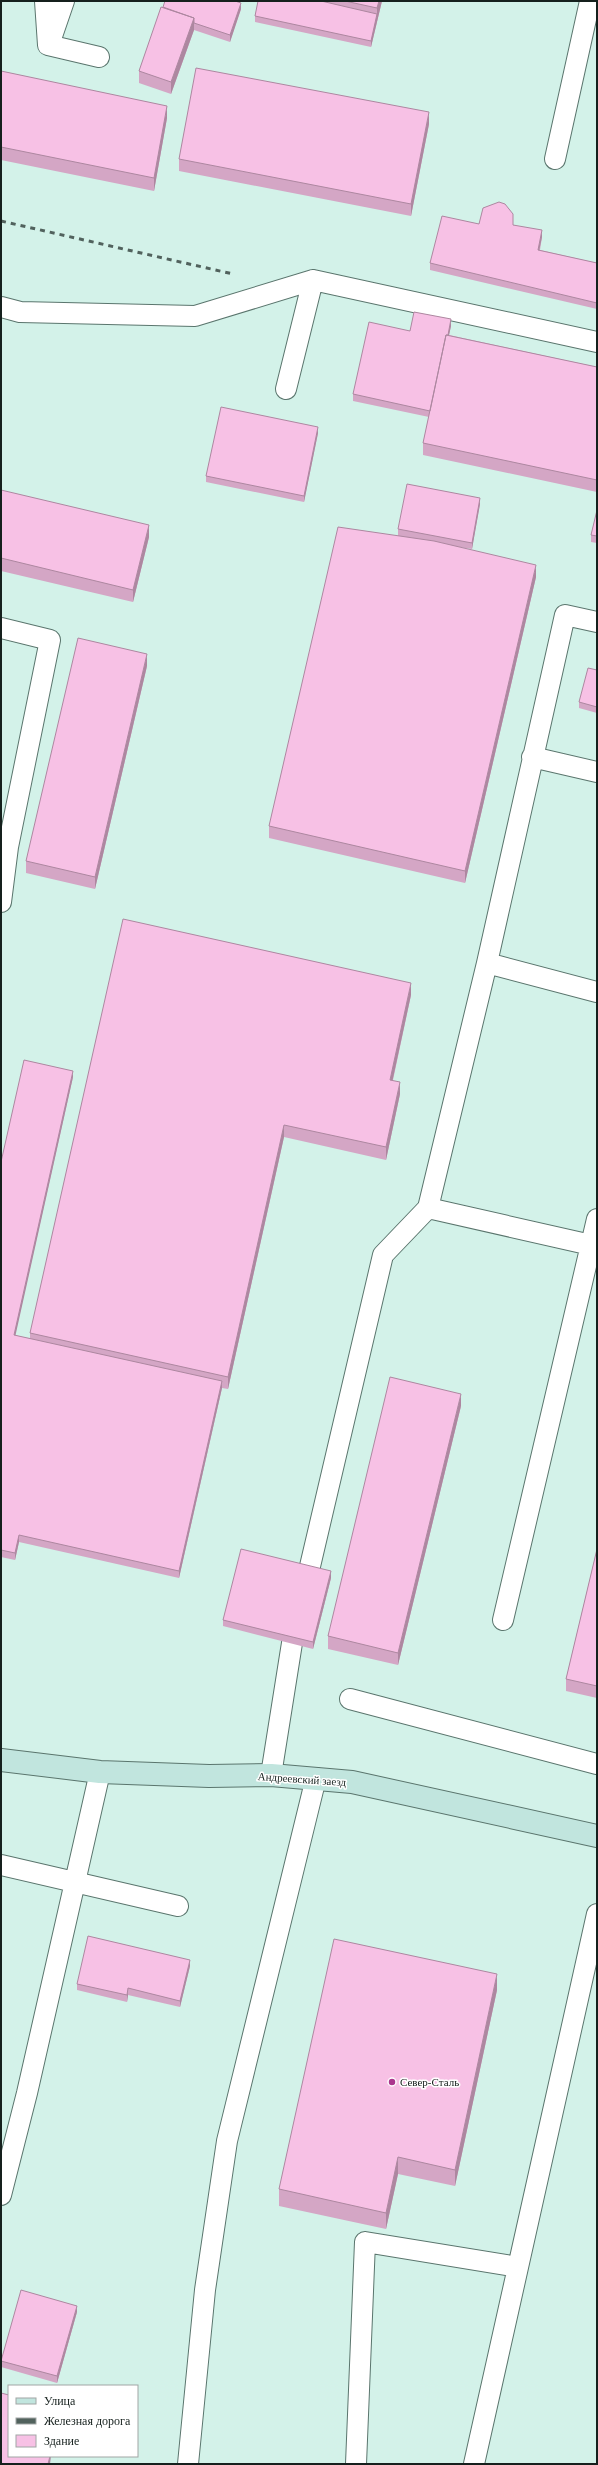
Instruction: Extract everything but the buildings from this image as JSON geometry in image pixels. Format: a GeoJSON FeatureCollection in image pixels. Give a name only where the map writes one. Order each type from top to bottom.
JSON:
{"type":"FeatureCollection","features":[{"type":"Feature","properties":{"kind":"street","name":"Андреевский заезд"},"geometry":{"type":"LineString","coordinates":[[1,1760],[100,1772],[209,1776],[271,1775],[352,1782],[597,1836]]}},
{"type":"Feature","properties":{"kind":"lane"},"geometry":{"type":"LineString","coordinates":[[45,1],[48,45]]}},
{"type":"Feature","properties":{"kind":"lane"},"geometry":{"type":"LineString","coordinates":[[48,45],[64,1]]}},
{"type":"Feature","properties":{"kind":"lane"},"geometry":{"type":"LineString","coordinates":[[555,159],[590,1]]}},
{"type":"Feature","properties":{"kind":"lane"},"geometry":{"type":"LineString","coordinates":[[48,45],[100,57]]}},
{"type":"Feature","properties":{"kind":"lane"},"geometry":{"type":"LineString","coordinates":[[286,388],[313,280]]}},
{"type":"Feature","properties":{"kind":"lane"},"geometry":{"type":"LineString","coordinates":[[1,307],[20,312],[195,316],[313,280],[597,342]]}},
{"type":"Feature","properties":{"kind":"lane"},"geometry":{"type":"LineString","coordinates":[[271,1775],[292,1643],[383,1254],[428,1208],[487,963],[565,615],[597,622]]}},
{"type":"Feature","properties":{"kind":"lane"},"geometry":{"type":"LineString","coordinates":[[1,628],[50,640],[8,847],[1,902]]}},
{"type":"Feature","properties":{"kind":"lane"},"geometry":{"type":"LineString","coordinates":[[532,757],[597,772]]}},
{"type":"Feature","properties":{"kind":"lane"},"geometry":{"type":"LineString","coordinates":[[487,963],[597,992]]}},
{"type":"Feature","properties":{"kind":"lane"},"geometry":{"type":"LineString","coordinates":[[428,1208],[591,1245]]}},
{"type":"Feature","properties":{"kind":"lane"},"geometry":{"type":"LineString","coordinates":[[503,1620],[597,1219]]}},
{"type":"Feature","properties":{"kind":"lane"},"geometry":{"type":"LineString","coordinates":[[350,1699],[597,1764]]}},
{"type":"Feature","properties":{"kind":"lane"},"geometry":{"type":"LineString","coordinates":[[1,2195],[27,2093],[100,1772]]}},
{"type":"Feature","properties":{"kind":"lane"},"geometry":{"type":"LineString","coordinates":[[188,2464],[205,2290],[227,2141],[316,1778]]}},
{"type":"Feature","properties":{"kind":"lane"},"geometry":{"type":"LineString","coordinates":[[1,1865],[178,1906]]}},
{"type":"Feature","properties":{"kind":"lane"},"geometry":{"type":"LineString","coordinates":[[474,2464],[597,1914]]}},
{"type":"Feature","properties":{"kind":"lane"},"geometry":{"type":"LineString","coordinates":[[356,2464],[365,2242],[518,2267]]}},
{"type":"Feature","properties":{"kind":"railway"},"geometry":{"type":"LineString","coordinates":[[1,221],[233,274]]}},
{"type":"Feature","properties":{"kind":"place","name":"Север-Сталь"},"geometry":{"type":"Point","coordinates":[392,2082]}}]}
